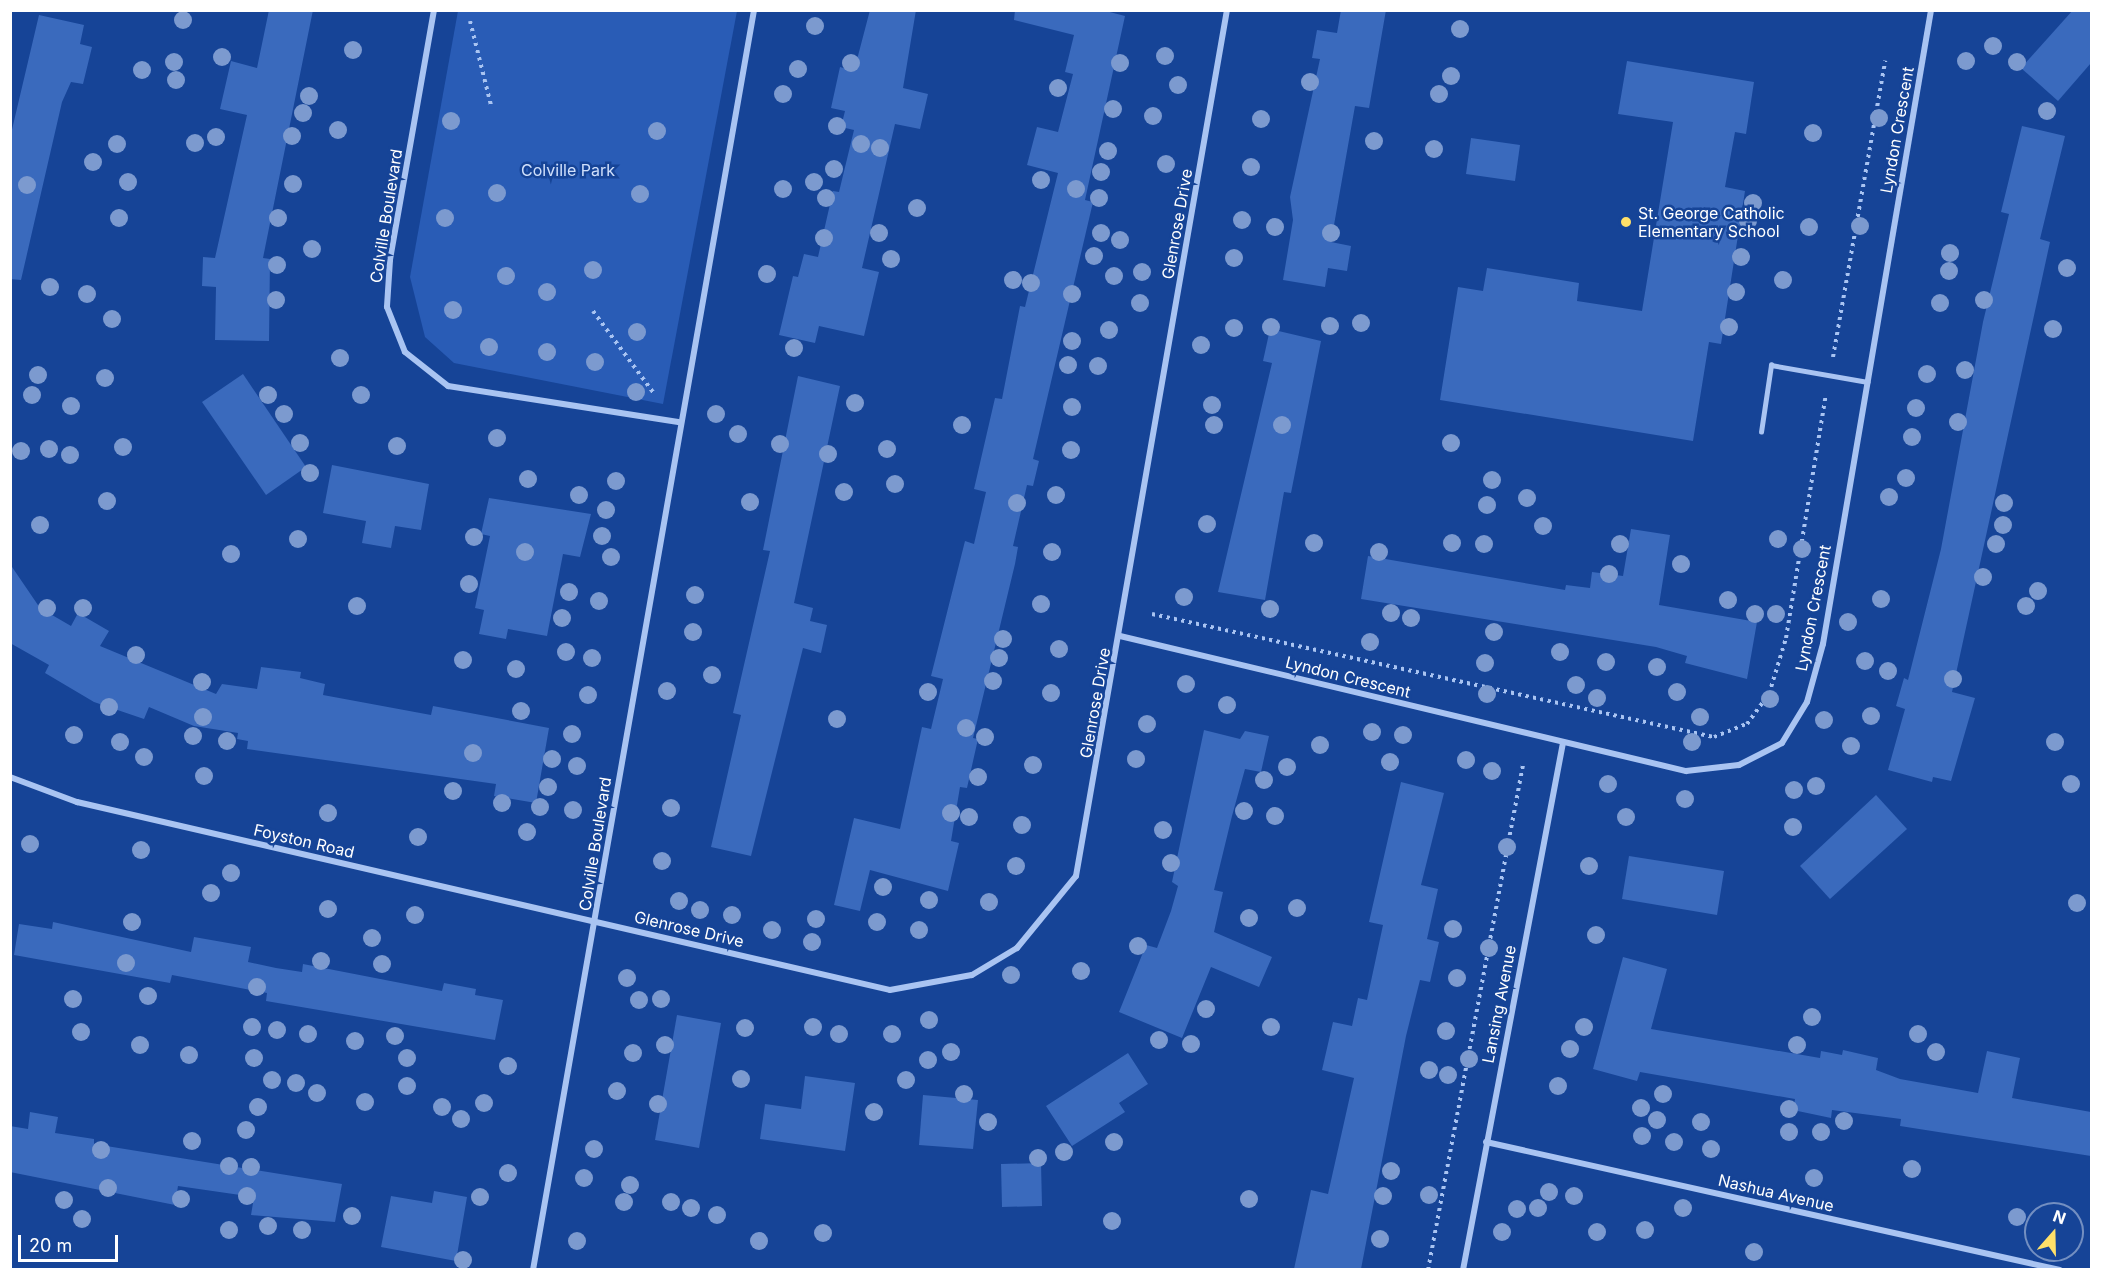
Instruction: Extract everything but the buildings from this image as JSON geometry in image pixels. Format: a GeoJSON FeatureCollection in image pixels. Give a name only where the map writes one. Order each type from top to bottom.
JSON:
{"type":"FeatureCollection","features":[{"type":"Feature","properties":{"kind":"street","name":"Colville Boulevard"},"geometry":{"type":"LineString","coordinates":[[434,10],[390,260],[387,307],[405,352],[448,386],[678,422]]}},
{"type":"Feature","properties":{"kind":"street","name":"Colville Boulevard"},"geometry":{"type":"LineString","coordinates":[[534,1269],[596,921],[678,422],[754,10]]}},
{"type":"Feature","properties":{"kind":"street","name":"Glenrose Drive"},"geometry":{"type":"LineString","coordinates":[[596,921],[890,990],[972,975],[1017,948],[1076,876],[1120,636],[1227,10]]}},
{"type":"Feature","properties":{"kind":"street","name":"Lyndon Crescent"},"geometry":{"type":"LineString","coordinates":[[1120,636],[1686,771],[1739,765],[1782,743],[1807,702],[1823,644],[1931,10]]}},
{"type":"Feature","properties":{"kind":"street","name":"Lansing Avenue"},"geometry":{"type":"LineString","coordinates":[[1463,1269],[1563,743]]}},
{"type":"Feature","properties":{"kind":"street","name":"Foyston Road"},"geometry":{"type":"LineString","coordinates":[[10,777],[77,802],[596,921]]}},
{"type":"Feature","properties":{"kind":"street","name":"Nashua Avenue"},"geometry":{"type":"LineString","coordinates":[[1486,1142],[2060,1269]]}},
{"type":"Feature","properties":{"kind":"lane"},"geometry":{"type":"LineString","coordinates":[[1761,432],[1771,365],[1868,382]]}},
{"type":"Feature","properties":{"kind":"path"},"geometry":{"type":"LineString","coordinates":[[470,21],[491,105]]}},
{"type":"Feature","properties":{"kind":"path"},"geometry":{"type":"LineString","coordinates":[[1152,614],[1714,737],[1747,724],[1769,694],[1786,638],[1885,61]]}},
{"type":"Feature","properties":{"kind":"path"},"geometry":{"type":"LineString","coordinates":[[593,311],[653,392]]}},
{"type":"Feature","properties":{"kind":"path"},"geometry":{"type":"LineString","coordinates":[[1428,1269],[1523,765]]}},
{"type":"Feature","properties":{"kind":"green space","name":"Colville Park"},"geometry":{"type":"Polygon","coordinates":[[[458,11],[737,11],[663,404],[454,363],[425,337],[410,277],[458,11]]]}},
{"type":"Feature","properties":{"kind":"place","name":"St. George Catholic Elementary School"},"geometry":{"type":"Point","coordinates":[1626,222]}}]}
